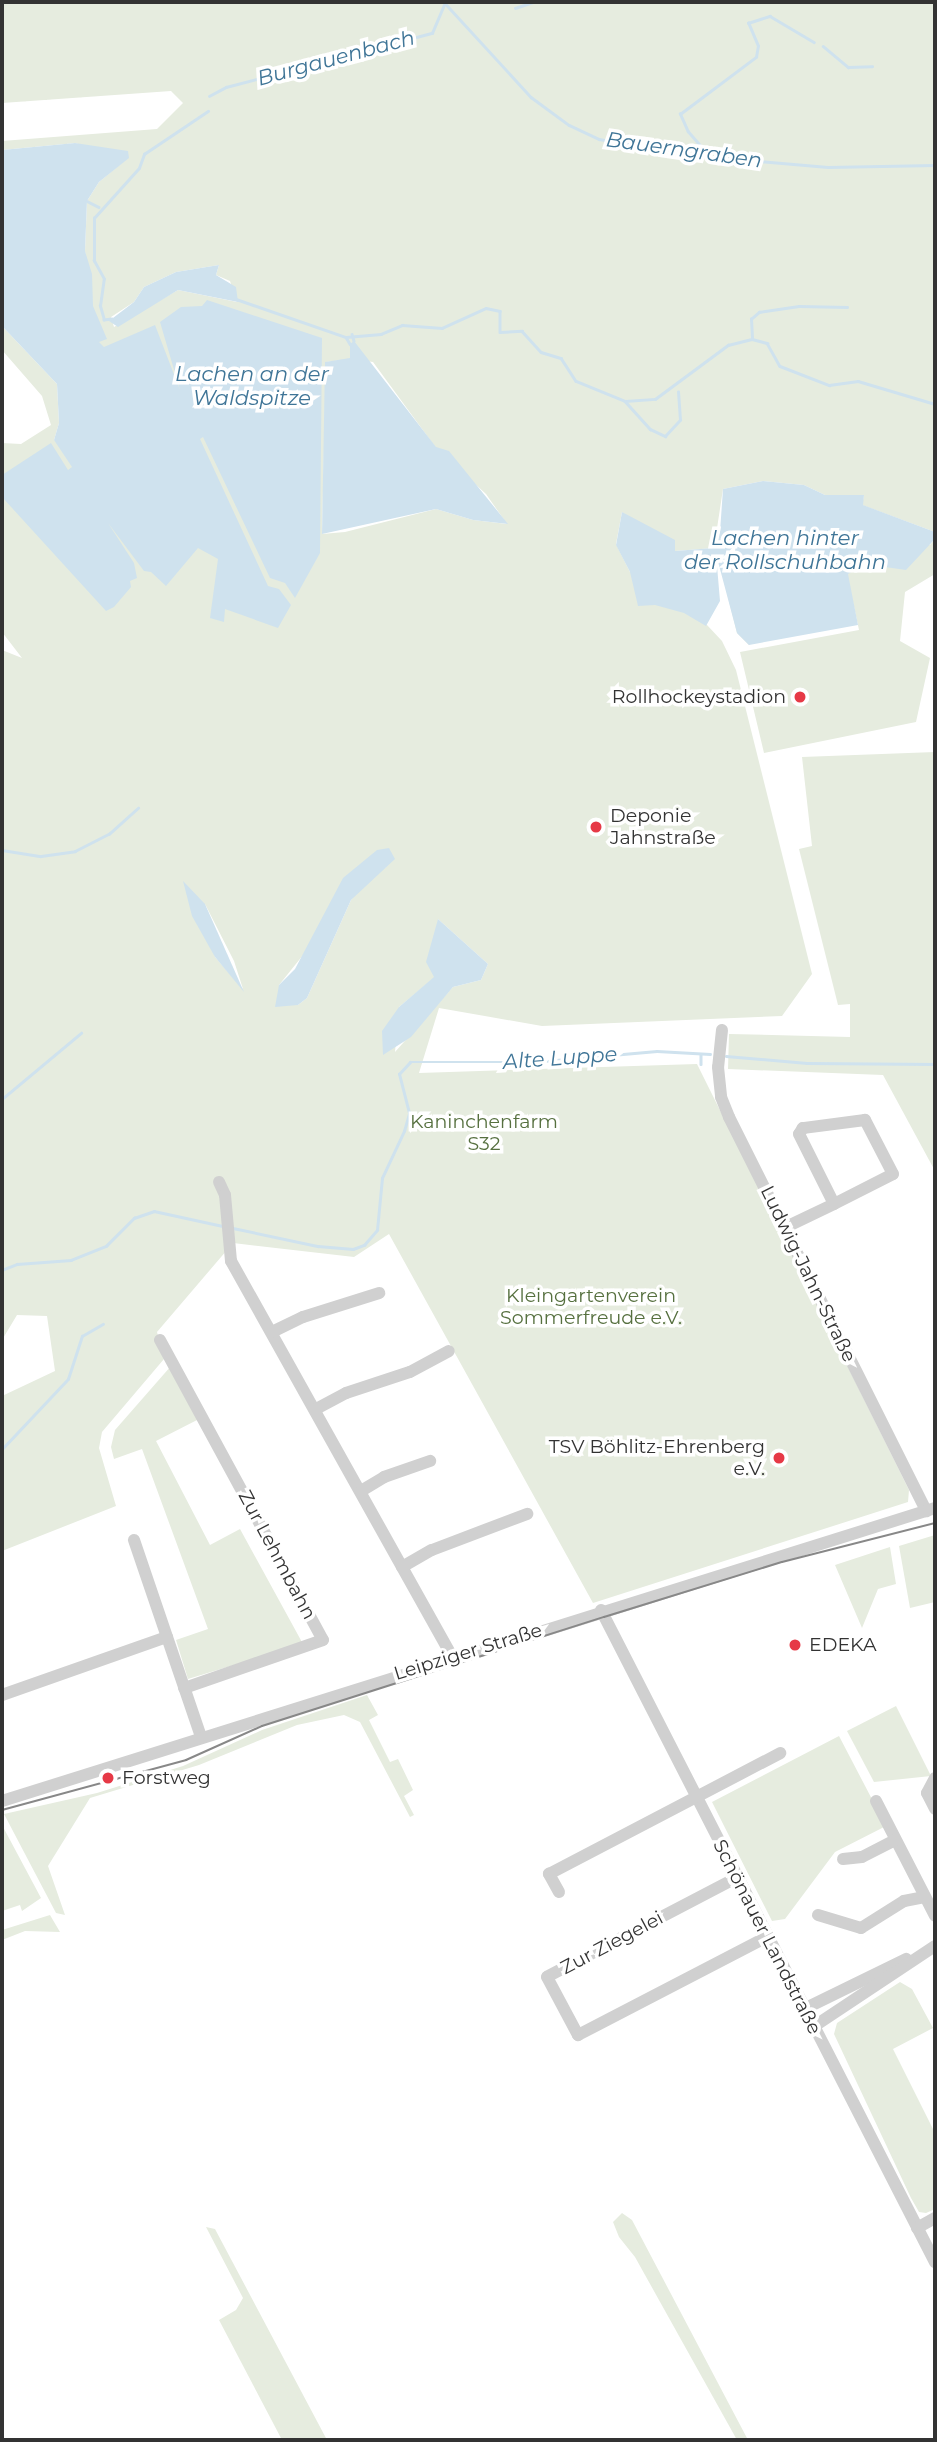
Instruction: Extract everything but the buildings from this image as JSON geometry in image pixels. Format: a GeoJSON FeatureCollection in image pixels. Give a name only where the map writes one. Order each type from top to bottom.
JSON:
{"type":"FeatureCollection","features":[{"type":"Feature","properties":{"kind":"street","name":"Ludwig-Jahn-Straße"},"geometry":{"type":"LineString","coordinates":[[722,1030],[718,1067],[721,1097],[930,1510]]}},
{"type":"Feature","properties":{"kind":"street"},"geometry":{"type":"LineString","coordinates":[[786,1227],[834,1204],[893,1174],[865,1120],[803,1128],[799,1134],[834,1204]]}},
{"type":"Feature","properties":{"kind":"street"},"geometry":{"type":"LineString","coordinates":[[219,1182],[231,1261],[452,1657]]}},
{"type":"Feature","properties":{"kind":"street"},"geometry":{"type":"LineString","coordinates":[[272,1332],[303,1317],[379,1293]]}},
{"type":"Feature","properties":{"kind":"street","name":"Zur Lehmbahn"},"geometry":{"type":"LineString","coordinates":[[160,1340],[323,1640],[184,1688]]}},
{"type":"Feature","properties":{"kind":"street"},"geometry":{"type":"LineString","coordinates":[[316,1409],[346,1393],[410,1372],[449,1351]]}},
{"type":"Feature","properties":{"kind":"street"},"geometry":{"type":"LineString","coordinates":[[361,1491],[384,1477],[430,1461]]}},
{"type":"Feature","properties":{"kind":"street","name":"Leipziger Straße"},"geometry":{"type":"LineString","coordinates":[[2,1801],[601,1610],[930,1510]]}},
{"type":"Feature","properties":{"kind":"street"},"geometry":{"type":"LineString","coordinates":[[402,1567],[432,1550],[527,1514]]}},
{"type":"Feature","properties":{"kind":"street"},"geometry":{"type":"LineString","coordinates":[[134,1540],[201,1737]]}},
{"type":"Feature","properties":{"kind":"street","name":"Schönauer Landstraße"},"geometry":{"type":"LineString","coordinates":[[601,1610],[935,2262]]}},
{"type":"Feature","properties":{"kind":"street"},"geometry":{"type":"LineString","coordinates":[[2,1695],[167,1637]]}},
{"type":"Feature","properties":{"kind":"street"},"geometry":{"type":"LineString","coordinates":[[559,1892],[549,1874],[780,1753]]}},
{"type":"Feature","properties":{"kind":"street"},"geometry":{"type":"LineString","coordinates":[[935,1778],[927,1793],[935,1809]]}},
{"type":"Feature","properties":{"kind":"street"},"geometry":{"type":"LineString","coordinates":[[876,1801],[935,1916]]}},
{"type":"Feature","properties":{"kind":"street"},"geometry":{"type":"LineString","coordinates":[[843,1859],[862,1857],[895,1840]]}},
{"type":"Feature","properties":{"kind":"street","name":"Zur Ziegelei"},"geometry":{"type":"LineString","coordinates":[[736,1878],[547,1977],[578,2035],[767,1937]]}},
{"type":"Feature","properties":{"kind":"street"},"geometry":{"type":"LineString","coordinates":[[818,1915],[860,1928],[904,1901],[925,1897]]}},
{"type":"Feature","properties":{"kind":"street"},"geometry":{"type":"LineString","coordinates":[[804,2009],[935,1946]]}},
{"type":"Feature","properties":{"kind":"street"},"geometry":{"type":"LineString","coordinates":[[813,2027],[935,1946]]}},
{"type":"Feature","properties":{"kind":"street"},"geometry":{"type":"LineString","coordinates":[[917,2228],[935,2218]]}},
{"type":"Feature","properties":{"kind":"green space"},"geometry":{"type":"Polygon","coordinates":[[[2,2],[935,2],[935,532],[862,505],[864,495],[825,495],[804,485],[763,481],[723,489],[714,548],[675,551],[622,512],[616,544],[630,572],[647,561],[722,641],[736,670],[812,974],[782,1016],[542,1026],[439,1008],[419,1073],[697,1064],[909,1490],[908,1502],[593,1603],[389,1234],[354,1257],[233,1243],[157,1332],[164,1359],[102,1432],[99,1448],[116,1506],[2,1551],[2,1396],[55,1371],[47,1316],[17,1315],[2,1340],[2,650],[22,658],[2,632],[2,443],[21,444],[51,425],[42,396],[2,350],[2,326],[57,384],[59,423],[54,440],[216,497],[184,393],[95,351],[85,251],[87,201],[99,182],[128,158],[75,143],[2,150],[2,141],[157,129],[183,103],[171,91],[2,103],[2,2]],[[219,265],[176,272],[144,287],[134,302],[111,317],[114,327],[178,290],[237,302],[230,281],[216,275],[219,265]],[[350,359],[326,362],[322,534],[345,532],[436,509],[473,520],[507,524],[486,494],[436,448],[373,362],[350,359]],[[389,848],[279,985],[290,1004],[298,1005],[307,998],[351,900],[368,879],[386,867],[389,848]],[[205,904],[215,957],[243,989],[234,961],[205,904]],[[438,919],[435,977],[399,1007],[395,1052],[453,987],[481,980],[488,964],[438,919]]]}},
{"type":"Feature","properties":{"kind":"green space"},"geometry":{"type":"Polygon","coordinates":[[[935,539],[935,574],[905,592],[900,641],[930,658],[916,722],[764,753],[740,652],[859,630],[847,574],[862,565],[836,566],[749,645],[737,633],[721,569],[725,540],[930,545],[935,539]]]}},
{"type":"Feature","properties":{"kind":"green space"},"geometry":{"type":"Polygon","coordinates":[[[935,752],[935,1171],[883,1075],[728,1069],[729,1034],[850,1037],[850,1004],[838,1005],[799,849],[812,846],[802,757],[935,752]]]}},
{"type":"Feature","properties":{"kind":"green space"},"geometry":{"type":"Polygon","coordinates":[[[171,1366],[199,1419],[156,1441],[210,1545],[240,1529],[303,1644],[188,1679],[176,1640],[208,1629],[142,1449],[114,1459],[111,1447],[115,1430],[171,1366]]]}},
{"type":"Feature","properties":{"kind":"green space"},"geometry":{"type":"Polygon","coordinates":[[[935,1535],[935,1602],[910,1608],[899,1546],[935,1535]]]}},
{"type":"Feature","properties":{"kind":"green space"},"geometry":{"type":"Polygon","coordinates":[[[890,1547],[896,1584],[878,1589],[862,1628],[835,1565],[890,1547]]]}},
{"type":"Feature","properties":{"kind":"green space"},"geometry":{"type":"Polygon","coordinates":[[[367,1695],[378,1715],[369,1720],[390,1762],[398,1759],[413,1790],[404,1796],[414,1815],[410,1817],[360,1722],[344,1715],[297,1725],[199,1765],[90,1798],[48,1866],[65,1915],[56,1913],[4,1814],[97,1793],[183,1766],[262,1730],[367,1695]]]}},
{"type":"Feature","properties":{"kind":"green space"},"geometry":{"type":"Polygon","coordinates":[[[896,1706],[931,1776],[874,1782],[847,1731],[896,1706]]]}},
{"type":"Feature","properties":{"kind":"green space"},"geometry":{"type":"Polygon","coordinates":[[[839,1736],[886,1826],[835,1852],[785,1919],[772,1921],[712,1802],[839,1736]]]}},
{"type":"Feature","properties":{"kind":"green space"},"geometry":{"type":"Polygon","coordinates":[[[2,1825],[41,1898],[22,1911],[20,1905],[2,1911],[2,1825]]]}},
{"type":"Feature","properties":{"kind":"green space"},"geometry":{"type":"Polygon","coordinates":[[[50,1915],[60,1932],[25,1931],[2,1940],[2,1930],[50,1915]]]}},
{"type":"Feature","properties":{"kind":"green space"},"geometry":{"type":"Polygon","coordinates":[[[900,1982],[912,1989],[933,2028],[893,2049],[935,2133],[935,2209],[926,2213],[919,2212],[911,2198],[834,2034],[837,2023],[900,1982]]]}},
{"type":"Feature","properties":{"kind":"green space"},"geometry":{"type":"Polygon","coordinates":[[[622,2213],[632,2220],[748,2440],[737,2440],[635,2257],[619,2237],[613,2222],[622,2213]]]}},
{"type":"Feature","properties":{"kind":"green space"},"geometry":{"type":"Polygon","coordinates":[[[206,2227],[215,2229],[327,2440],[282,2440],[219,2320],[236,2310],[243,2298],[206,2227]]]}},
{"type":"Feature","properties":{"kind":"water","name":"Lachen an der Waldspitze"},"geometry":{"type":"Polygon","coordinates":[[[75,143],[128,151],[129,158],[99,182],[87,201],[85,251],[92,274],[93,306],[107,339],[99,342],[104,347],[155,325],[180,390],[160,322],[181,307],[202,306],[207,300],[322,338],[320,553],[295,598],[285,583],[270,578],[203,437],[200,439],[268,586],[279,589],[291,605],[278,628],[225,609],[224,622],[210,618],[218,559],[198,548],[166,586],[151,572],[144,571],[108,523],[134,563],[137,578],[130,581],[131,587],[114,607],[106,611],[2,497],[2,475],[51,443],[68,470],[72,467],[54,440],[59,423],[57,384],[2,326],[2,150],[75,143]]]}},
{"type":"Feature","properties":{"kind":"water"},"geometry":{"type":"Polygon","coordinates":[[[219,265],[216,275],[236,287],[238,302],[178,290],[118,327],[109,321],[134,302],[144,287],[176,272],[219,265]]]}},
{"type":"Feature","properties":{"kind":"water"},"geometry":{"type":"Polygon","coordinates":[[[354,341],[436,447],[449,451],[508,524],[473,520],[436,509],[322,534],[325,362],[350,358],[350,344],[354,341]]]}},
{"type":"Feature","properties":{"kind":"water","name":"Lachen hinter der Rollschuhbahn"},"geometry":{"type":"Polygon","coordinates":[[[763,481],[804,485],[825,495],[864,495],[863,505],[935,532],[935,539],[906,570],[864,564],[848,574],[858,625],[749,645],[737,633],[716,554],[720,601],[706,626],[684,613],[655,605],[638,606],[630,572],[616,545],[622,512],[675,540],[675,551],[713,548],[720,532],[723,489],[763,481]]]}},
{"type":"Feature","properties":{"kind":"water"},"geometry":{"type":"Polygon","coordinates":[[[389,848],[395,859],[351,900],[307,998],[298,1005],[275,1007],[279,985],[295,969],[343,878],[377,850],[389,848]]]}},
{"type":"Feature","properties":{"kind":"water"},"geometry":{"type":"Polygon","coordinates":[[[183,881],[205,904],[244,992],[215,957],[192,916],[183,881]]]}},
{"type":"Feature","properties":{"kind":"water"},"geometry":{"type":"Polygon","coordinates":[[[438,919],[488,964],[481,980],[453,987],[411,1037],[383,1055],[382,1031],[399,1007],[434,977],[426,962],[438,919]]]}},
{"type":"Feature","properties":{"kind":"waterway","name":"Bauerngraben"},"geometry":{"type":"LineString","coordinates":[[444,2],[531,97],[569,125],[599,139],[698,156],[828,167],[935,165]]}},
{"type":"Feature","properties":{"kind":"waterway"},"geometry":{"type":"LineString","coordinates":[[515,8],[534,2]]}},
{"type":"Feature","properties":{"kind":"waterway","name":"Burgauenbach"},"geometry":{"type":"LineString","coordinates":[[209,96],[226,87],[432,33],[445,3]]}},
{"type":"Feature","properties":{"kind":"waterway"},"geometry":{"type":"LineString","coordinates":[[709,156],[688,132],[680,114],[756,57],[758,46],[748,23],[770,16],[814,42]]}},
{"type":"Feature","properties":{"kind":"waterway"},"geometry":{"type":"LineString","coordinates":[[823,46],[848,67],[872,66]]}},
{"type":"Feature","properties":{"kind":"waterway","name":"Burgauenbach"},"geometry":{"type":"LineString","coordinates":[[112,319],[104,320],[100,306],[104,279],[94,261],[94,218],[139,168],[144,154],[208,111]]}},
{"type":"Feature","properties":{"kind":"waterway"},"geometry":{"type":"LineString","coordinates":[[87,201],[99,207]]}},
{"type":"Feature","properties":{"kind":"waterway","name":"Burgauenbach"},"geometry":{"type":"LineString","coordinates":[[236,299],[346,337],[381,334],[402,325],[442,328],[486,308],[500,311],[500,332],[522,331],[541,352],[561,358],[576,381],[625,401],[655,399],[728,345],[752,339],[767,343],[780,366],[829,385],[858,381],[935,404]]}},
{"type":"Feature","properties":{"kind":"waterway"},"geometry":{"type":"LineString","coordinates":[[752,338],[751,319],[759,312],[799,306],[847,307]]}},
{"type":"Feature","properties":{"kind":"waterway","name":"Burgauenbach"},"geometry":{"type":"LineString","coordinates":[[352,334],[354,341]]}},
{"type":"Feature","properties":{"kind":"waterway"},"geometry":{"type":"LineString","coordinates":[[346,337],[350,344]]}},
{"type":"Feature","properties":{"kind":"waterway"},"geometry":{"type":"LineString","coordinates":[[625,401],[650,429],[665,436],[680,420],[678,392]]}},
{"type":"Feature","properties":{"kind":"waterway"},"geometry":{"type":"LineString","coordinates":[[2,850],[41,856],[75,851],[109,834],[138,808]]}},
{"type":"Feature","properties":{"kind":"waterway"},"geometry":{"type":"LineString","coordinates":[[2,1099],[81,1033]]}},
{"type":"Feature","properties":{"kind":"waterway"},"geometry":{"type":"LineString","coordinates":[[233,1228],[318,1246],[353,1249],[364,1245],[377,1230],[382,1178],[404,1131],[409,1113],[399,1074],[410,1062],[533,1062],[657,1051],[710,1054]]}},
{"type":"Feature","properties":{"kind":"waterway"},"geometry":{"type":"LineString","coordinates":[[701,1054],[701,1064]]}},
{"type":"Feature","properties":{"kind":"waterway","name":"Alte Luppe"},"geometry":{"type":"LineString","coordinates":[[726,1056],[807,1063],[935,1064]]}},
{"type":"Feature","properties":{"kind":"waterway"},"geometry":{"type":"LineString","coordinates":[[2,1270],[17,1264],[71,1260],[106,1246],[134,1218],[154,1211],[223,1226]]}},
{"type":"Feature","properties":{"kind":"waterway"},"geometry":{"type":"LineString","coordinates":[[2,1449],[68,1379],[82,1336],[103,1324]]}},
{"type":"Feature","properties":{"kind":"tram line"},"geometry":{"type":"LineString","coordinates":[[2,1810],[186,1760],[262,1726],[782,1562],[935,1523]]}},
{"type":"Feature","properties":{"kind":"place","name":"Rollhockeystadion"},"geometry":{"type":"Point","coordinates":[800,697]}},
{"type":"Feature","properties":{"kind":"place","name":"Deponie Jahnstraße"},"geometry":{"type":"Point","coordinates":[596,827]}},
{"type":"Feature","properties":{"kind":"place","name":"TSV Böhlitz-Ehrenberg e.V."},"geometry":{"type":"Point","coordinates":[779,1458]}},
{"type":"Feature","properties":{"kind":"place","name":"EDEKA"},"geometry":{"type":"Point","coordinates":[795,1645]}},
{"type":"Feature","properties":{"kind":"place","name":"Forstweg"},"geometry":{"type":"Point","coordinates":[108,1778]}},
{"type":"Feature","properties":{"kind":"park label","name":"Kaninchenfarm S32"},"geometry":{"type":"Point","coordinates":[484,1133]}},
{"type":"Feature","properties":{"kind":"park label","name":"Kleingartenverein Sommerfreude e.V."},"geometry":{"type":"Point","coordinates":[591,1307]}}]}
